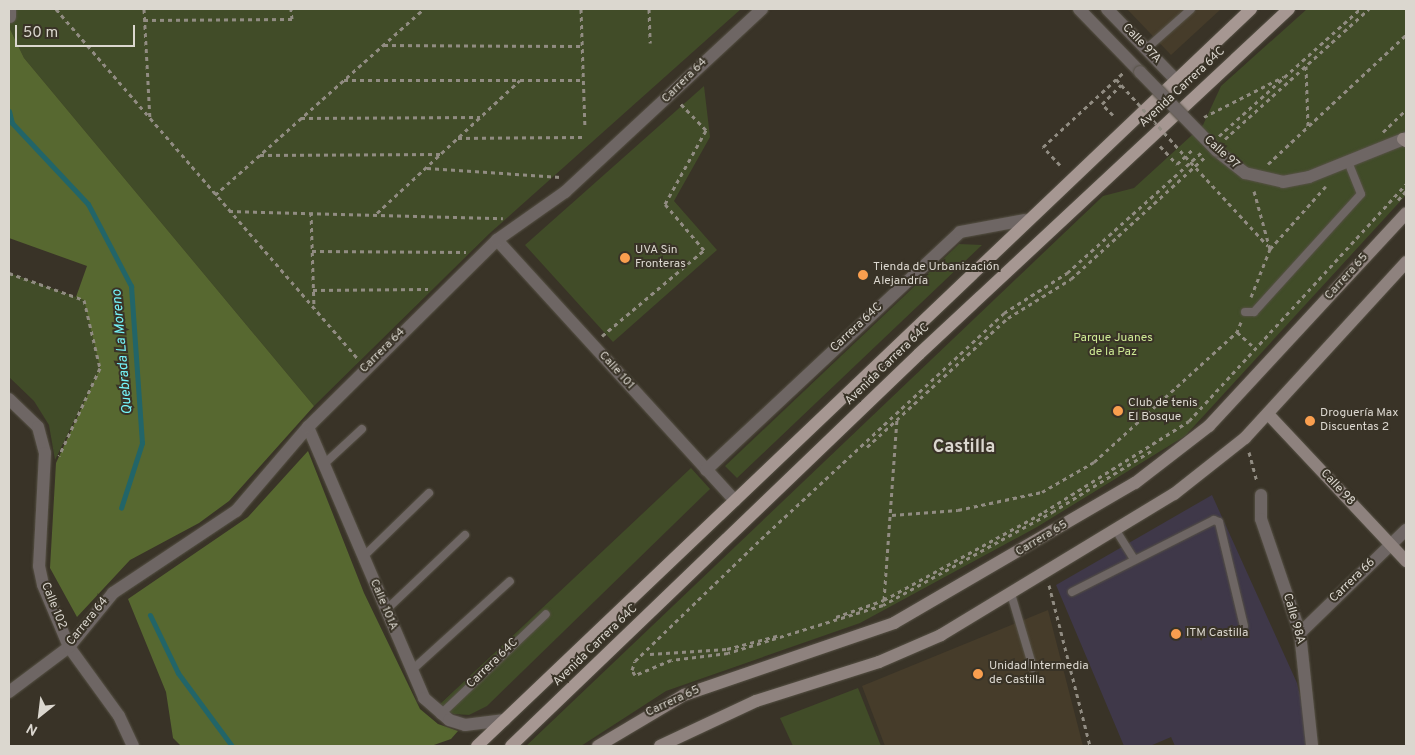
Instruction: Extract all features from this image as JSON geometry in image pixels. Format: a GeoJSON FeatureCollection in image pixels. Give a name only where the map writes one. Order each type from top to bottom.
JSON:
{"type":"FeatureCollection","features":[{"type":"Feature","properties":{"kind":"main road","name":"Avenida Carrera 64C"},"geometry":{"type":"LineString","coordinates":[[477,746],[735,501],[1025,220],[1251,9]]}},
{"type":"Feature","properties":{"kind":"main road","name":"Avenida Carrera 64C"},"geometry":{"type":"LineString","coordinates":[[511,746],[1151,136],[1289,9]]}},
{"type":"Feature","properties":{"kind":"main road","name":"Carrera 65"},"geometry":{"type":"LineString","coordinates":[[598,746],[684,695],[894,623],[1135,482],[1209,426],[1406,213]]}},
{"type":"Feature","properties":{"kind":"main road"},"geometry":{"type":"LineString","coordinates":[[660,746],[756,701],[910,650],[1117,532],[1174,494],[1245,438],[1406,262]]}},
{"type":"Feature","properties":{"kind":"main road","name":"Calle 98"},"geometry":{"type":"LineString","coordinates":[[1268,414],[1406,562]]}},
{"type":"Feature","properties":{"kind":"street","name":"Carrera 64"},"geometry":{"type":"LineString","coordinates":[[9,692],[69,647],[113,592],[236,511],[308,427],[484,252],[497,240],[531,219],[581,178],[762,9]]}},
{"type":"Feature","properties":{"kind":"street","name":"Calle 97"},"geometry":{"type":"LineString","coordinates":[[1079,9],[1214,150],[1245,174],[1277,182],[1308,177],[1405,139]]}},
{"type":"Feature","properties":{"kind":"street","name":"Calle 97A"},"geometry":{"type":"LineString","coordinates":[[1107,9],[1174,79]]}},
{"type":"Feature","properties":{"kind":"street","name":"Carrera 64C"},"geometry":{"type":"LineString","coordinates":[[706,470],[960,232],[1025,220]]}},
{"type":"Feature","properties":{"kind":"street","name":"Calle 101"},"geometry":{"type":"LineString","coordinates":[[497,240],[735,501]]}},
{"type":"Feature","properties":{"kind":"street","name":"Calle 102"},"geometry":{"type":"LineString","coordinates":[[9,399],[38,427],[45,453],[39,566],[69,647],[119,716],[133,746]]}},
{"type":"Feature","properties":{"kind":"street","name":"Calle 101A"},"geometry":{"type":"LineString","coordinates":[[308,427],[424,698],[440,714],[465,725],[505,720]]}},
{"type":"Feature","properties":{"kind":"street","name":"Calle 98A"},"geometry":{"type":"LineString","coordinates":[[1261,495],[1262,519],[1300,633],[1312,746]]}},
{"type":"Feature","properties":{"kind":"street","name":"Carrera 66"},"geometry":{"type":"LineString","coordinates":[[1300,633],[1406,530]]}},
{"type":"Feature","properties":{"kind":"lane"},"geometry":{"type":"LineString","coordinates":[[1146,49],[1191,9]]}},
{"type":"Feature","properties":{"kind":"lane"},"geometry":{"type":"LineString","coordinates":[[1245,312],[1254,312],[1361,194],[1348,161]]}},
{"type":"Feature","properties":{"kind":"lane"},"geometry":{"type":"LineString","coordinates":[[323,465],[362,429]]}},
{"type":"Feature","properties":{"kind":"lane"},"geometry":{"type":"LineString","coordinates":[[363,557],[429,494]]}},
{"type":"Feature","properties":{"kind":"lane"},"geometry":{"type":"LineString","coordinates":[[1072,592],[1207,521],[1219,522],[1244,626]]}},
{"type":"Feature","properties":{"kind":"lane"},"geometry":{"type":"LineString","coordinates":[[1117,532],[1134,559]]}},
{"type":"Feature","properties":{"kind":"lane"},"geometry":{"type":"LineString","coordinates":[[386,610],[465,535]]}},
{"type":"Feature","properties":{"kind":"lane"},"geometry":{"type":"LineString","coordinates":[[412,670],[510,580]]}},
{"type":"Feature","properties":{"kind":"lane"},"geometry":{"type":"LineString","coordinates":[[1011,594],[1034,668]]}},
{"type":"Feature","properties":{"kind":"lane","name":"Carrera 64C"},"geometry":{"type":"LineString","coordinates":[[440,714],[546,614]]}},
{"type":"Feature","properties":{"kind":"path"},"geometry":{"type":"LineString","coordinates":[[56,9],[150,121],[366,368]]}},
{"type":"Feature","properties":{"kind":"path"},"geometry":{"type":"LineString","coordinates":[[144,9],[150,121]]}},
{"type":"Feature","properties":{"kind":"path"},"geometry":{"type":"LineString","coordinates":[[144,20],[292,19],[292,9]]}},
{"type":"Feature","properties":{"kind":"path"},"geometry":{"type":"LineString","coordinates":[[581,9],[585,127]]}},
{"type":"Feature","properties":{"kind":"path"},"geometry":{"type":"LineString","coordinates":[[649,9],[650,43]]}},
{"type":"Feature","properties":{"kind":"path"},"geometry":{"type":"LineString","coordinates":[[867,447],[1008,318],[1071,279],[1369,9]]}},
{"type":"Feature","properties":{"kind":"path"},"geometry":{"type":"LineString","coordinates":[[215,195],[422,10]]}},
{"type":"Feature","properties":{"kind":"path"},"geometry":{"type":"LineString","coordinates":[[1265,167],[1406,35]]}},
{"type":"Feature","properties":{"kind":"path"},"geometry":{"type":"LineString","coordinates":[[384,45],[582,46]]}},
{"type":"Feature","properties":{"kind":"path"},"geometry":{"type":"LineString","coordinates":[[1204,118],[1306,66]]}},
{"type":"Feature","properties":{"kind":"path"},"geometry":{"type":"LineString","coordinates":[[1306,66],[1308,127]]}},
{"type":"Feature","properties":{"kind":"path"},"geometry":{"type":"LineString","coordinates":[[1060,165],[1043,147],[1116,79],[1136,68]]}},
{"type":"Feature","properties":{"kind":"path"},"geometry":{"type":"LineString","coordinates":[[1116,79],[1270,249],[1326,186]]}},
{"type":"Feature","properties":{"kind":"path"},"geometry":{"type":"LineString","coordinates":[[344,80],[583,80]]}},
{"type":"Feature","properties":{"kind":"path"},"geometry":{"type":"LineString","coordinates":[[377,213],[521,80]]}},
{"type":"Feature","properties":{"kind":"path"},"geometry":{"type":"LineString","coordinates":[[1113,116],[1102,104],[1121,85]]}},
{"type":"Feature","properties":{"kind":"path"},"geometry":{"type":"LineString","coordinates":[[592,344],[704,250],[665,204],[706,130],[670,93]]}},
{"type":"Feature","properties":{"kind":"path"},"geometry":{"type":"LineString","coordinates":[[1375,139],[1406,110]]}},
{"type":"Feature","properties":{"kind":"path"},"geometry":{"type":"LineString","coordinates":[[301,118],[480,117]]}},
{"type":"Feature","properties":{"kind":"path"},"geometry":{"type":"LineString","coordinates":[[1151,136],[1176,164],[1195,147],[1190,141]]}},
{"type":"Feature","properties":{"kind":"path"},"geometry":{"type":"LineString","coordinates":[[458,138],[584,138]]}},
{"type":"Feature","properties":{"kind":"path"},"geometry":{"type":"LineString","coordinates":[[260,155],[442,154]]}},
{"type":"Feature","properties":{"kind":"path"},"geometry":{"type":"LineString","coordinates":[[427,168],[581,178]]}},
{"type":"Feature","properties":{"kind":"path"},"geometry":{"type":"LineString","coordinates":[[650,654],[727,649],[884,600],[1044,512],[1189,421],[1406,184]]}},
{"type":"Feature","properties":{"kind":"path"},"geometry":{"type":"LineString","coordinates":[[1067,273],[1004,313],[870,437],[635,661],[635,675],[671,660],[728,653],[883,605],[1115,474],[1193,425],[1406,191]]}},
{"type":"Feature","properties":{"kind":"path"},"geometry":{"type":"LineString","coordinates":[[229,211],[377,213],[531,219]]}},
{"type":"Feature","properties":{"kind":"path"},"geometry":{"type":"LineString","coordinates":[[311,212],[314,308]]}},
{"type":"Feature","properties":{"kind":"path"},"geometry":{"type":"LineString","coordinates":[[312,251],[484,252]]}},
{"type":"Feature","properties":{"kind":"path"},"geometry":{"type":"LineString","coordinates":[[9,273],[84,300],[100,368],[56,463]]}},
{"type":"Feature","properties":{"kind":"path"},"geometry":{"type":"LineString","coordinates":[[314,290],[446,289]]}},
{"type":"Feature","properties":{"kind":"path"},"geometry":{"type":"LineString","coordinates":[[892,515],[958,510],[1042,492],[1094,462],[1237,332]]}},
{"type":"Feature","properties":{"kind":"path"},"geometry":{"type":"LineString","coordinates":[[884,600],[892,515],[897,420]]}},
{"type":"Feature","properties":{"kind":"path"},"geometry":{"type":"LineString","coordinates":[[1245,438],[1261,495]]}},
{"type":"Feature","properties":{"kind":"path"},"geometry":{"type":"LineString","coordinates":[[1049,584],[1090,746]]}},
{"type":"Feature","properties":{"kind":"shaded area"},"geometry":{"type":"Polygon","coordinates":[[[1127,9],[1221,9],[1171,55],[1127,9]]]}},
{"type":"Feature","properties":{"kind":"shaded area","name":"ITM Castilla"},"geometry":{"type":"Polygon","coordinates":[[[1212,495],[1297,683],[1312,746],[1175,746],[1171,737],[1150,746],[1124,746],[1056,585],[1212,495]]]}},
{"type":"Feature","properties":{"kind":"shaded area","name":"Unidad Intermedia de Castilla"},"geometry":{"type":"Polygon","coordinates":[[[1048,610],[1083,746],[885,746],[862,686],[1048,610]]]}},
{"type":"Feature","properties":{"kind":"green space"},"geometry":{"type":"Polygon","coordinates":[[[9,9],[741,9],[490,233],[314,406],[24,58],[9,27],[9,9]]]}},
{"type":"Feature","properties":{"kind":"green space","name":"Parque Juanes de la Paz"},"geometry":{"type":"Polygon","coordinates":[[[1307,9],[1406,9],[1406,195],[1185,436],[1037,527],[860,623],[666,691],[581,746],[526,746],[1103,196],[1134,188],[1203,125],[1221,86],[1307,9]]]}},
{"type":"Feature","properties":{"kind":"green space"},"geometry":{"type":"Polygon","coordinates":[[[9,27],[24,58],[314,406],[229,501],[199,523],[130,560],[77,617],[50,568],[56,463],[100,368],[84,300],[76,297],[87,266],[9,238],[9,27]]]}},
{"type":"Feature","properties":{"kind":"green space"},"geometry":{"type":"Polygon","coordinates":[[[704,86],[710,137],[674,201],[717,250],[613,342],[525,245],[704,86]]]}},
{"type":"Feature","properties":{"kind":"green space"},"geometry":{"type":"Polygon","coordinates":[[[959,244],[982,245],[737,478],[725,466],[959,244]]]}},
{"type":"Feature","properties":{"kind":"green space"},"geometry":{"type":"Polygon","coordinates":[[[9,273],[84,300],[100,368],[55,460],[49,425],[34,401],[9,377],[9,273]]]}},
{"type":"Feature","properties":{"kind":"green space"},"geometry":{"type":"Polygon","coordinates":[[[308,451],[364,593],[420,709],[438,724],[458,731],[451,739],[431,746],[181,746],[173,738],[166,692],[128,599],[248,517],[308,451]]]}},
{"type":"Feature","properties":{"kind":"green space"},"geometry":{"type":"Polygon","coordinates":[[[691,468],[710,489],[487,706],[469,715],[454,714],[438,706],[691,468]]]}},
{"type":"Feature","properties":{"kind":"green space"},"geometry":{"type":"Polygon","coordinates":[[[858,688],[881,746],[793,746],[780,718],[858,688]]]}},
{"type":"Feature","properties":{"kind":"waterway","name":"Quebrada La Moreno"},"geometry":{"type":"LineString","coordinates":[[9,111],[12,123],[88,204],[131,286],[142,443],[121,508]]}},
{"type":"Feature","properties":{"kind":"waterway","name":"Quebrada La Moreno"},"geometry":{"type":"LineString","coordinates":[[150,615],[178,673],[232,746]]}},
{"type":"Feature","properties":{"kind":"place","name":"UVA Sin Fronteras"},"geometry":{"type":"Point","coordinates":[625,258]}},
{"type":"Feature","properties":{"kind":"place","name":"Tienda de Urbanización Alejandría"},"geometry":{"type":"Point","coordinates":[863,275]}},
{"type":"Feature","properties":{"kind":"place","name":"Club de tenis El Bosque"},"geometry":{"type":"Point","coordinates":[1118,411]}},
{"type":"Feature","properties":{"kind":"place","name":"Droguería Max Discuentas 2"},"geometry":{"type":"Point","coordinates":[1310,421]}},
{"type":"Feature","properties":{"kind":"place","name":"ITM Castilla"},"geometry":{"type":"Point","coordinates":[1176,634]}},
{"type":"Feature","properties":{"kind":"place","name":"Unidad Intermedia de Castilla"},"geometry":{"type":"Point","coordinates":[978,674]}},
{"type":"Feature","properties":{"kind":"district","name":"Castilla"},"geometry":{"type":"Point","coordinates":[964,448]}}]}
